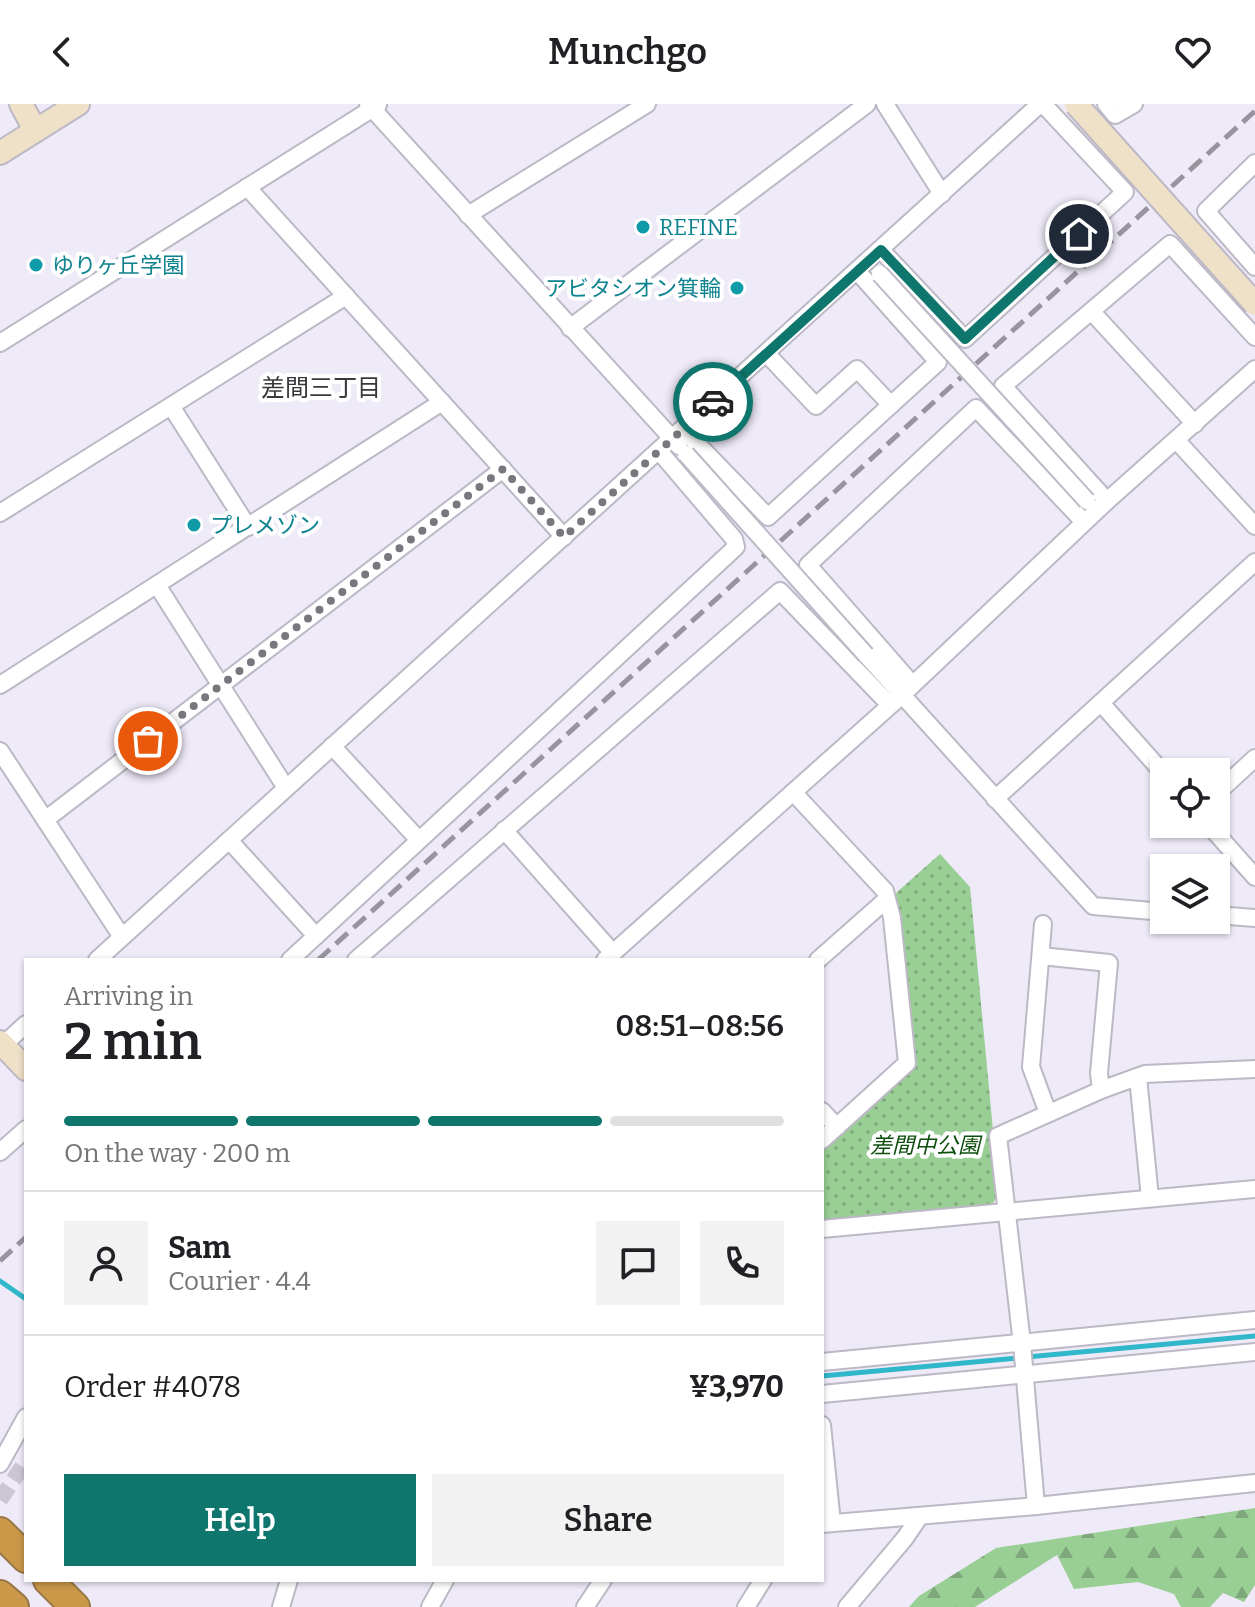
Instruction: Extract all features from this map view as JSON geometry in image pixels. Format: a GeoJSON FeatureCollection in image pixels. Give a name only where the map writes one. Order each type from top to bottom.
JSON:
{"type":"FeatureCollection","features":[{"type":"Feature","properties":{"kind":"highway"},"geometry":{"type":"LineString","coordinates":[[0,1532],[24,1556]]}},
{"type":"Feature","properties":{"kind":"highway"},"geometry":{"type":"LineString","coordinates":[[50,1582],[75,1607]]}},
{"type":"Feature","properties":{"kind":"highway"},"geometry":{"type":"LineString","coordinates":[[0,1595],[14,1607]]}},
{"type":"Feature","properties":{"kind":"street"},"geometry":{"type":"LineString","coordinates":[[21,104],[35,130]]}},
{"type":"Feature","properties":{"kind":"street"},"geometry":{"type":"LineString","coordinates":[[0,153],[78,104]]}},
{"type":"Feature","properties":{"kind":"street"},"geometry":{"type":"LineString","coordinates":[[468,215],[647,104]]}},
{"type":"Feature","properties":{"kind":"street"},"geometry":{"type":"LineString","coordinates":[[570,328],[867,104]]}},
{"type":"Feature","properties":{"kind":"street"},"geometry":{"type":"LineString","coordinates":[[885,104],[942,194]]}},
{"type":"Feature","properties":{"kind":"street"},"geometry":{"type":"LineString","coordinates":[[99,958],[766,353],[872,264],[942,194],[1041,104],[1125,192],[965,339],[872,264]]}},
{"type":"Feature","properties":{"kind":"street"},"geometry":{"type":"LineString","coordinates":[[1076,104],[1255,304]]}},
{"type":"Feature","properties":{"kind":"street"},"geometry":{"type":"LineString","coordinates":[[1106,104],[1115,115],[1134,104]]}},
{"type":"Feature","properties":{"kind":"street"},"geometry":{"type":"LineString","coordinates":[[0,343],[372,106],[570,328],[768,517],[938,362],[872,264]]}},
{"type":"Feature","properties":{"kind":"street"},"geometry":{"type":"LineString","coordinates":[[1255,163],[1206,211],[1255,267]]}},
{"type":"Feature","properties":{"kind":"street"},"geometry":{"type":"LineString","coordinates":[[247,187],[564,537]]}},
{"type":"Feature","properties":{"kind":"street"},"geometry":{"type":"LineString","coordinates":[[1093,509],[1003,386],[1170,244],[1255,337]]}},
{"type":"Feature","properties":{"kind":"street"},"geometry":{"type":"LineString","coordinates":[[872,264],[1093,509]]}},
{"type":"Feature","properties":{"kind":"street"},"geometry":{"type":"LineString","coordinates":[[0,513],[346,296]]}},
{"type":"Feature","properties":{"kind":"street"},"geometry":{"type":"LineString","coordinates":[[1092,312],[1195,424]]}},
{"type":"Feature","properties":{"kind":"street"},"geometry":{"type":"LineString","coordinates":[[766,353],[816,406],[857,369],[891,405]]}},
{"type":"Feature","properties":{"kind":"street"},"geometry":{"type":"LineString","coordinates":[[504,830],[609,957],[901,695],[1093,509],[1177,441],[1255,369]]}},
{"type":"Feature","properties":{"kind":"street"},"geometry":{"type":"LineString","coordinates":[[0,685],[442,402]]}},
{"type":"Feature","properties":{"kind":"street"},"geometry":{"type":"LineString","coordinates":[[171,406],[248,527]]}},
{"type":"Feature","properties":{"kind":"street"},"geometry":{"type":"LineString","coordinates":[[901,695],[808,565],[976,408],[1093,509]]}},
{"type":"Feature","properties":{"kind":"street"},"geometry":{"type":"LineString","coordinates":[[678,434],[686,454],[1093,906],[1150,911]]}},
{"type":"Feature","properties":{"kind":"street"},"geometry":{"type":"LineString","coordinates":[[1177,441],[1255,526]]}},
{"type":"Feature","properties":{"kind":"street"},"geometry":{"type":"LineString","coordinates":[[292,958],[736,547],[734,539],[659,451]]}},
{"type":"Feature","properties":{"kind":"street"},"geometry":{"type":"LineString","coordinates":[[45,820],[503,469]]}},
{"type":"Feature","properties":{"kind":"street"},"geometry":{"type":"LineString","coordinates":[[995,799],[1255,562]]}},
{"type":"Feature","properties":{"kind":"street"},"geometry":{"type":"LineString","coordinates":[[157,585],[286,788]]}},
{"type":"Feature","properties":{"kind":"street"},"geometry":{"type":"LineString","coordinates":[[358,958],[780,591],[901,695]]}},
{"type":"Feature","properties":{"kind":"street"},"geometry":{"type":"LineString","coordinates":[[1101,703],[1150,758]]}},
{"type":"Feature","properties":{"kind":"street"},"geometry":{"type":"LineString","coordinates":[[332,746],[418,839]]}},
{"type":"Feature","properties":{"kind":"street"},"geometry":{"type":"LineString","coordinates":[[0,751],[122,937]]}},
{"type":"Feature","properties":{"kind":"street"},"geometry":{"type":"LineString","coordinates":[[1230,781],[1255,758]]}},
{"type":"Feature","properties":{"kind":"street"},"geometry":{"type":"LineString","coordinates":[[793,792],[885,891],[907,1063],[824,1138]]}},
{"type":"Feature","properties":{"kind":"street"},"geometry":{"type":"LineString","coordinates":[[1220,838],[1255,877]]}},
{"type":"Feature","properties":{"kind":"street"},"geometry":{"type":"LineString","coordinates":[[229,840],[316,936]]}},
{"type":"Feature","properties":{"kind":"street"},"geometry":{"type":"LineString","coordinates":[[820,958],[887,899]]}},
{"type":"Feature","properties":{"kind":"street"},"geometry":{"type":"LineString","coordinates":[[1230,916],[1255,918]]}},
{"type":"Feature","properties":{"kind":"street"},"geometry":{"type":"LineString","coordinates":[[1043,924],[1031,1067],[1048,1113]]}},
{"type":"Feature","properties":{"kind":"street"},"geometry":{"type":"LineString","coordinates":[[1041,956],[1109,963],[1099,1073],[1101,1090]]}},
{"type":"Feature","properties":{"kind":"street"},"geometry":{"type":"LineString","coordinates":[[24,1026],[2,1043],[24,1067]]}},
{"type":"Feature","properties":{"kind":"street"},"geometry":{"type":"LineString","coordinates":[[1036,1506],[1022,1344],[998,1136],[1138,1077],[1255,1069]]}},
{"type":"Feature","properties":{"kind":"street"},"geometry":{"type":"LineString","coordinates":[[1138,1077],[1150,1198]]}},
{"type":"Feature","properties":{"kind":"street"},"geometry":{"type":"LineString","coordinates":[[824,1113],[837,1127]]}},
{"type":"Feature","properties":{"kind":"street"},"geometry":{"type":"LineString","coordinates":[[0,1152],[24,1131]]}},
{"type":"Feature","properties":{"kind":"street"},"geometry":{"type":"LineString","coordinates":[[824,1229],[1255,1189]]}},
{"type":"Feature","properties":{"kind":"street"},"geometry":{"type":"LineString","coordinates":[[824,1362],[1255,1320]]}},
{"type":"Feature","properties":{"kind":"street"},"geometry":{"type":"LineString","coordinates":[[824,1394],[1255,1352]]}},
{"type":"Feature","properties":{"kind":"street"},"geometry":{"type":"LineString","coordinates":[[0,1464],[24,1421]]}},
{"type":"Feature","properties":{"kind":"street"},"geometry":{"type":"LineString","coordinates":[[824,1465],[827,1524],[1255,1483]]}},
{"type":"Feature","properties":{"kind":"street"},"geometry":{"type":"LineString","coordinates":[[847,1607],[920,1516]]}},
{"type":"Feature","properties":{"kind":"street"},"geometry":{"type":"LineString","coordinates":[[281,1607],[288,1582]]}},
{"type":"Feature","properties":{"kind":"street"},"geometry":{"type":"LineString","coordinates":[[430,1607],[444,1582]]}},
{"type":"Feature","properties":{"kind":"street"},"geometry":{"type":"LineString","coordinates":[[585,1607],[602,1582]]}},
{"type":"Feature","properties":{"kind":"street"},"geometry":{"type":"LineString","coordinates":[[746,1607],[762,1582]]}},
{"type":"Feature","properties":{"kind":"green space","name":"差間中公園"},"geometry":{"type":"Polygon","coordinates":[[[940,854],[970,887],[999,1194],[991,1206],[824,1223],[824,1147],[914,1065],[896,893],[940,854]]]}},
{"type":"Feature","properties":{"kind":"green space"},"geometry":{"type":"Polygon","coordinates":[[[1255,1508],[1255,1585],[1244,1602],[1223,1593],[1210,1607],[1181,1607],[1174,1594],[1138,1582],[1074,1589],[1057,1555],[975,1607],[909,1607],[919,1596],[996,1548],[1255,1508]]]}},
{"type":"Feature","properties":{"kind":"waterway"},"geometry":{"type":"LineString","coordinates":[[0,1281],[24,1298]]}},
{"type":"Feature","properties":{"kind":"waterway"},"geometry":{"type":"LineString","coordinates":[[824,1376],[1255,1336]]}},
{"type":"Feature","properties":{"kind":"tunnel"},"geometry":{"type":"LineString","coordinates":[[0,1500],[24,1464]]}},
{"type":"Feature","properties":{"kind":"railway"},"geometry":{"type":"LineString","coordinates":[[320,958],[1255,111]]}},
{"type":"Feature","properties":{"kind":"railway"},"geometry":{"type":"LineString","coordinates":[[0,1261],[24,1239]]}},
{"type":"Feature","properties":{"kind":"way so far"},"geometry":{"type":"LineString","coordinates":[[148,741],[503,469],[564,537],[713,402]]}},
{"type":"Feature","properties":{"kind":"place","name":"REFINE"},"geometry":{"type":"Point","coordinates":[643,227]}},
{"type":"Feature","properties":{"kind":"place","name":"ゆりヶ丘学園"},"geometry":{"type":"Point","coordinates":[36,265]}},
{"type":"Feature","properties":{"kind":"place","name":"アビタシオン箕輪"},"geometry":{"type":"Point","coordinates":[737,288]}},
{"type":"Feature","properties":{"kind":"place","name":"プレメゾン"},"geometry":{"type":"Point","coordinates":[194,525]}},
{"type":"Feature","properties":{"kind":"district","name":"差間三丁目"},"geometry":{"type":"Point","coordinates":[321,388]}},
{"type":"Feature","properties":{"kind":"route"},"geometry":{"type":"LineString","coordinates":[[713,402],[881,250],[965,339],[1079,234]]}}]}
